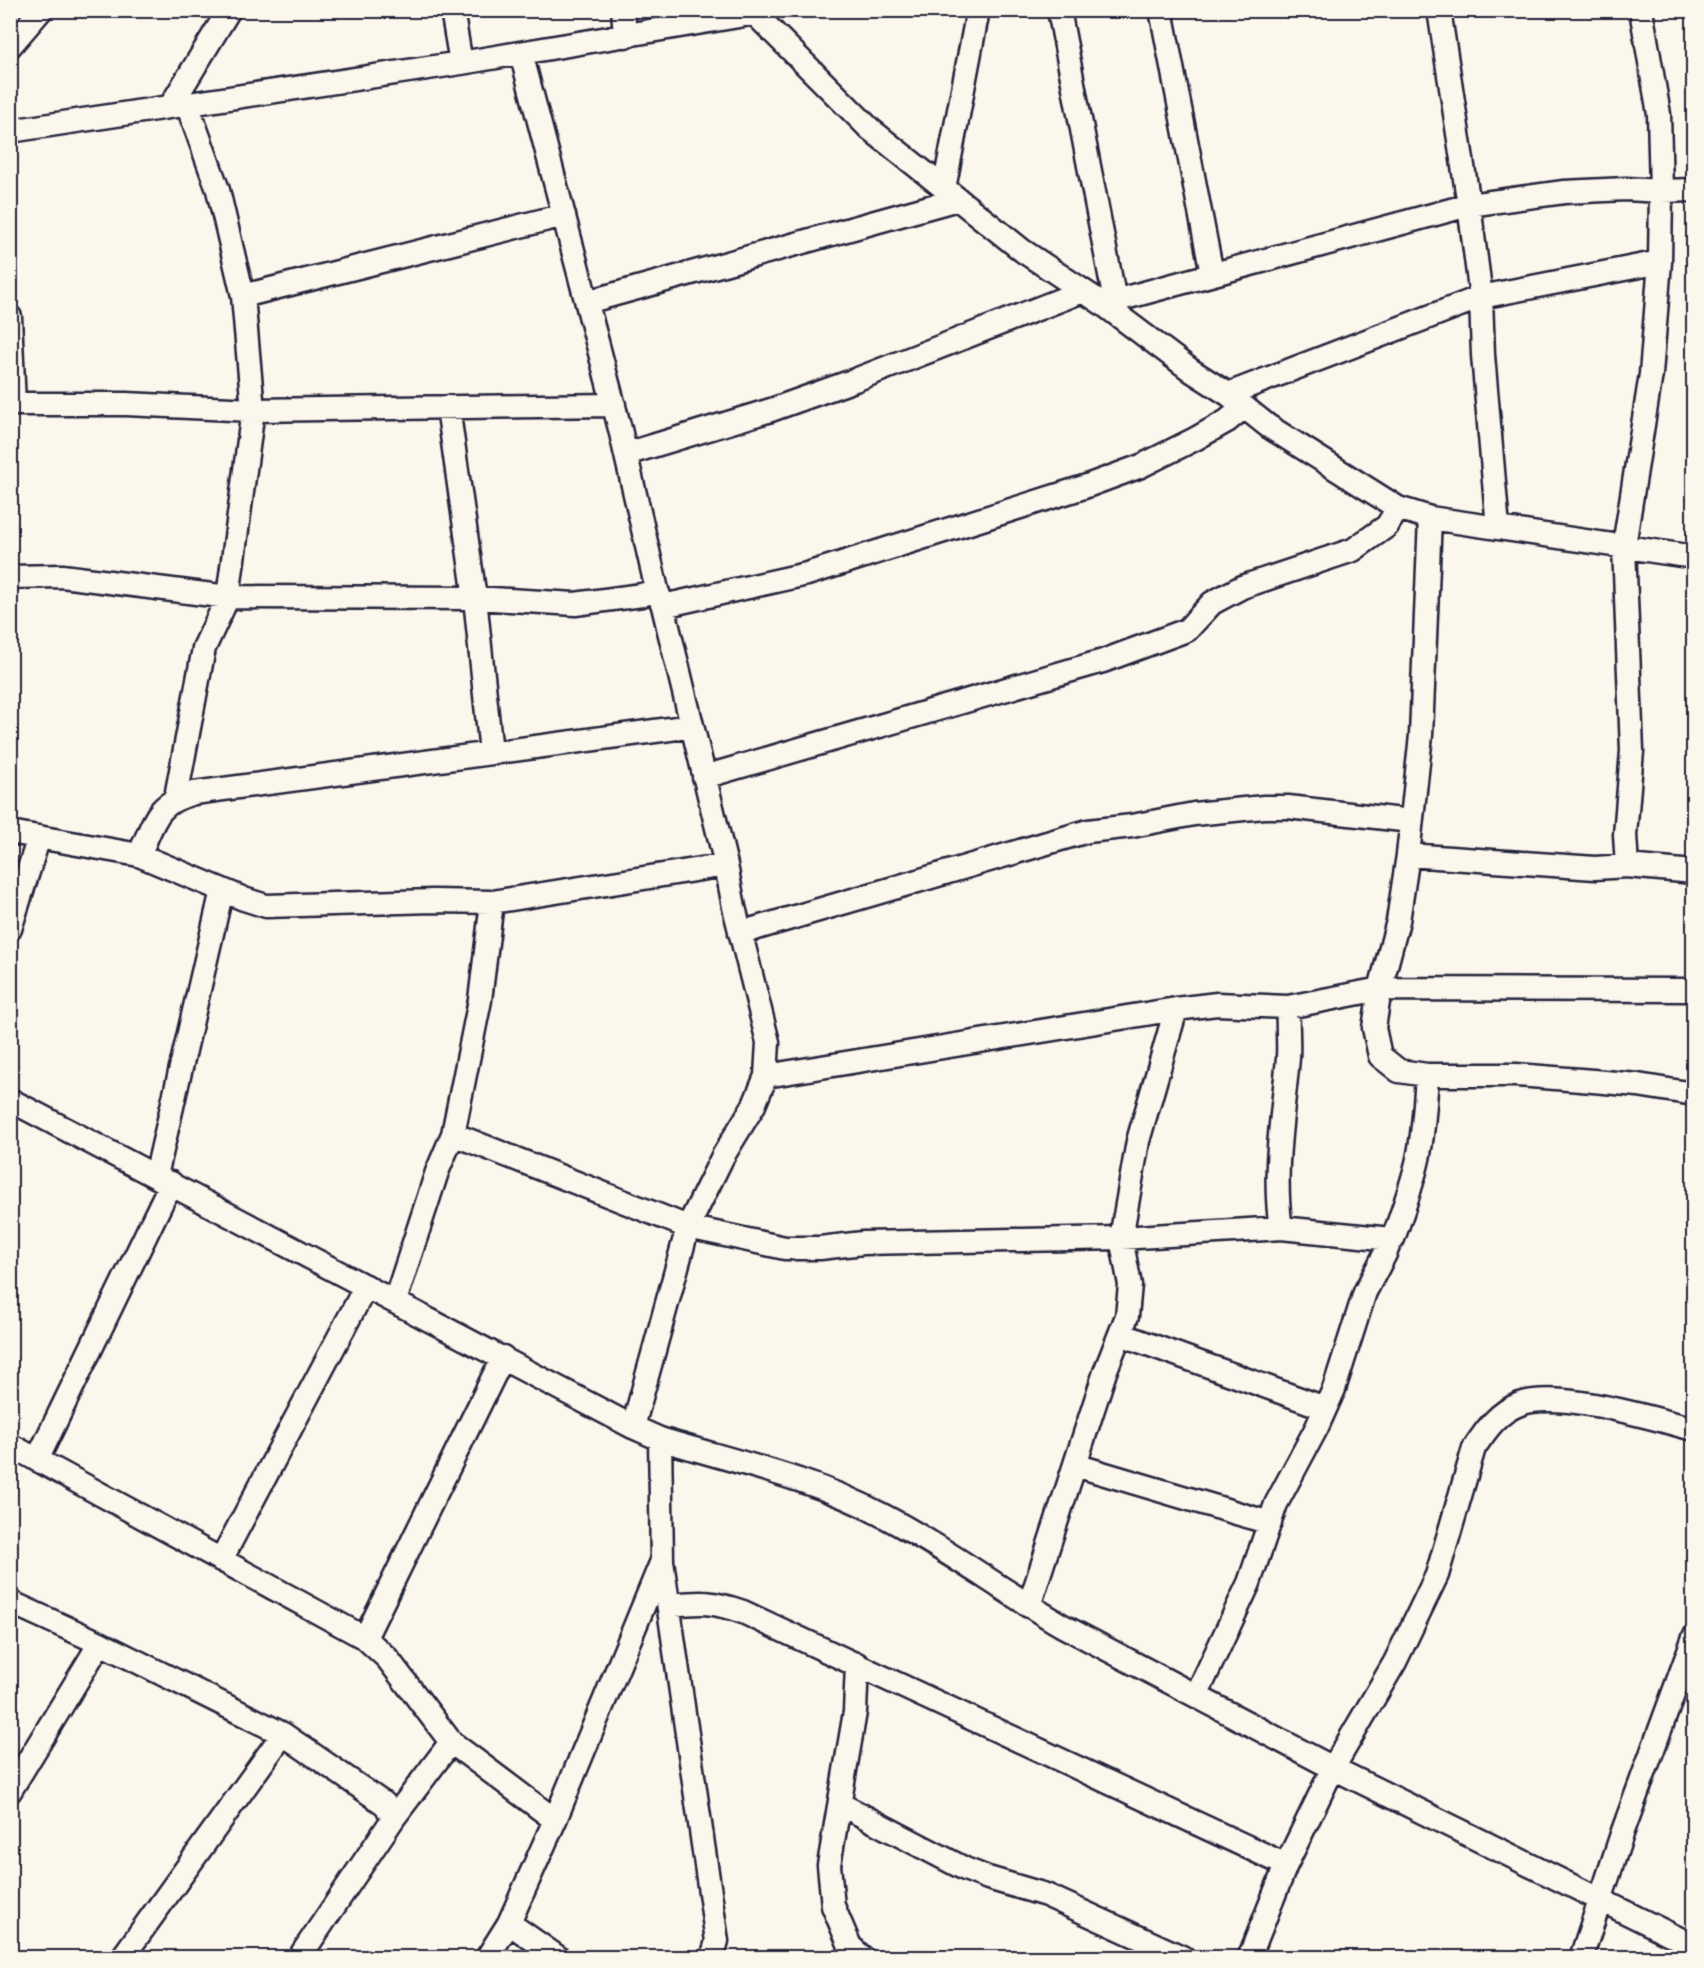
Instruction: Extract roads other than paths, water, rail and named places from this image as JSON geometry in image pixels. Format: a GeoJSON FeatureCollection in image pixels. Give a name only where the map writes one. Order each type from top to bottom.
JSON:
{"type":"FeatureCollection","features":[{"type":"Feature","properties":{"kind":"street"},"geometry":{"type":"LineString","coordinates":[[10,46],[41,10]]}},
{"type":"Feature","properties":{"kind":"street"},"geometry":{"type":"LineString","coordinates":[[179,106],[229,10]]}},
{"type":"Feature","properties":{"kind":"street"},"geometry":{"type":"LineString","coordinates":[[452,10],[460,63]]}},
{"type":"Feature","properties":{"kind":"street"},"geometry":{"type":"LineString","coordinates":[[623,10],[625,36]]}},
{"type":"Feature","properties":{"kind":"street"},"geometry":{"type":"LineString","coordinates":[[951,194],[978,10]]}},
{"type":"Feature","properties":{"kind":"street"},"geometry":{"type":"LineString","coordinates":[[1059,10],[1109,302]]}},
{"type":"Feature","properties":{"kind":"street"},"geometry":{"type":"LineString","coordinates":[[1161,10],[1212,274]]}},
{"type":"Feature","properties":{"kind":"street"},"geometry":{"type":"LineString","coordinates":[[1439,10],[1481,297],[1483,355],[1498,528]]}},
{"type":"Feature","properties":{"kind":"street"},"geometry":{"type":"LineString","coordinates":[[1627,866],[1625,835],[1632,751],[1624,546],[1651,374],[1660,262],[1659,114],[1641,10]]}},
{"type":"Feature","properties":{"kind":"street"},"geometry":{"type":"LineString","coordinates":[[10,131],[460,63],[760,12],[870,129],[1023,251],[1083,291],[1109,302],[1192,371],[1236,400],[1268,426],[1398,508],[1430,518],[1694,556]]}},
{"type":"Feature","properties":{"kind":"street"},"geometry":{"type":"LineString","coordinates":[[521,53],[614,405],[768,1042],[766,1076],[754,1105],[723,1156],[688,1227],[633,1427]]}},
{"type":"Feature","properties":{"kind":"street"},"geometry":{"type":"LineString","coordinates":[[176,797],[204,648],[228,597],[253,410],[243,296],[218,190],[179,106]]}},
{"type":"Feature","properties":{"kind":"street"},"geometry":{"type":"LineString","coordinates":[[1109,302],[1469,205],[1564,192],[1626,189],[1694,190]]}},
{"type":"Feature","properties":{"kind":"street"},"geometry":{"type":"LineString","coordinates":[[587,302],[951,194]]}},
{"type":"Feature","properties":{"kind":"street"},"geometry":{"type":"LineString","coordinates":[[243,296],[564,215]]}},
{"type":"Feature","properties":{"kind":"street"},"geometry":{"type":"LineString","coordinates":[[10,577],[62,576],[228,597],[475,598],[575,604],[642,594],[660,598],[807,574],[1084,487],[1141,466],[1227,421],[1236,400],[1481,297],[1660,262]]}},
{"type":"Feature","properties":{"kind":"street"},"geometry":{"type":"LineString","coordinates":[[626,454],[771,410],[855,380],[1083,291]]}},
{"type":"Feature","properties":{"kind":"street"},"geometry":{"type":"LineString","coordinates":[[10,317],[12,404],[126,404],[253,410],[614,405]]}},
{"type":"Feature","properties":{"kind":"street"},"geometry":{"type":"LineString","coordinates":[[448,407],[475,598],[491,753]]}},
{"type":"Feature","properties":{"kind":"street"},"geometry":{"type":"LineString","coordinates":[[704,777],[1103,662],[1187,630],[1212,603],[1242,587],[1353,550],[1387,526],[1398,508]]}},
{"type":"Feature","properties":{"kind":"street"},"geometry":{"type":"LineString","coordinates":[[1430,518],[1421,735],[1408,855],[1398,921],[1380,989],[1374,1028],[1380,1056],[1399,1071],[1427,1075],[1465,1074],[1571,1079],[1638,1085],[1694,1094]]}},
{"type":"Feature","properties":{"kind":"street"},"geometry":{"type":"LineString","coordinates":[[139,855],[160,809],[176,797],[692,726]]}},
{"type":"Feature","properties":{"kind":"street"},"geometry":{"type":"LineString","coordinates":[[740,933],[1088,831],[1132,826],[1194,814],[1264,807],[1287,807],[1412,821]]}},
{"type":"Feature","properties":{"kind":"street"},"geometry":{"type":"LineString","coordinates":[[10,832],[139,855],[266,906],[433,901],[492,902],[726,865]]}},
{"type":"Feature","properties":{"kind":"street"},"geometry":{"type":"LineString","coordinates":[[10,929],[39,837]]}},
{"type":"Feature","properties":{"kind":"street"},"geometry":{"type":"LineString","coordinates":[[1408,855],[1595,868],[1627,866],[1694,872]]}},
{"type":"Feature","properties":{"kind":"street"},"geometry":{"type":"LineString","coordinates":[[37,1460],[163,1179],[222,890]]}},
{"type":"Feature","properties":{"kind":"street"},"geometry":{"type":"LineString","coordinates":[[395,1301],[437,1173],[453,1134],[480,1000],[492,902]]}},
{"type":"Feature","properties":{"kind":"street"},"geometry":{"type":"LineString","coordinates":[[766,1076],[1217,1004],[1288,1007],[1380,989],[1694,990]]}},
{"type":"Feature","properties":{"kind":"street"},"geometry":{"type":"LineString","coordinates":[[1281,1228],[1278,1208],[1280,1134],[1288,1055],[1288,1007]]}},
{"type":"Feature","properties":{"kind":"street"},"geometry":{"type":"LineString","coordinates":[[1029,1606],[1105,1372],[1127,1316],[1130,1285],[1121,1238],[1138,1141],[1176,1009]]}},
{"type":"Feature","properties":{"kind":"street"},"geometry":{"type":"LineString","coordinates":[[1196,1696],[1249,1583],[1276,1504],[1317,1427],[1334,1389],[1365,1292],[1385,1254],[1390,1239],[1393,1239],[1418,1160],[1427,1075]]}},
{"type":"Feature","properties":{"kind":"street"},"geometry":{"type":"LineString","coordinates":[[10,1100],[633,1427],[660,1439],[847,1498],[880,1514],[953,1556],[1029,1606],[1196,1696],[1333,1768],[1694,1946]]}},
{"type":"Feature","properties":{"kind":"street"},"geometry":{"type":"LineString","coordinates":[[453,1134],[688,1227],[785,1248],[820,1248],[863,1243],[1121,1238],[1281,1228],[1390,1239]]}},
{"type":"Feature","properties":{"kind":"street"},"geometry":{"type":"LineString","coordinates":[[221,1560],[366,1286]]}},
{"type":"Feature","properties":{"kind":"street"},"geometry":{"type":"LineString","coordinates":[[1120,1334],[1325,1408]]}},
{"type":"Feature","properties":{"kind":"street"},"geometry":{"type":"LineString","coordinates":[[365,1638],[503,1357]]}},
{"type":"Feature","properties":{"kind":"street"},"geometry":{"type":"LineString","coordinates":[[1249,1958],[1286,1865],[1333,1768],[1395,1662],[1437,1575],[1474,1448],[1485,1430],[1497,1417],[1519,1404],[1544,1399],[1593,1406],[1694,1429]]}},
{"type":"Feature","properties":{"kind":"street"},"geometry":{"type":"LineString","coordinates":[[660,1439],[662,1562],[717,1941],[712,1958]]}},
{"type":"Feature","properties":{"kind":"street"},"geometry":{"type":"LineString","coordinates":[[10,1445],[365,1638],[387,1658],[451,1742],[555,1820]]}},
{"type":"Feature","properties":{"kind":"street"},"geometry":{"type":"LineString","coordinates":[[1075,1465],[1270,1523]]}},
{"type":"Feature","properties":{"kind":"street"},"geometry":{"type":"LineString","coordinates":[[487,1958],[509,1923],[555,1820],[662,1562]]}},
{"type":"Feature","properties":{"kind":"street"},"geometry":{"type":"LineString","coordinates":[[670,1605],[705,1601],[743,1611],[1286,1865]]}},
{"type":"Feature","properties":{"kind":"street"},"geometry":{"type":"LineString","coordinates":[[10,1602],[100,1643],[283,1734],[386,1805],[393,1819]]}},
{"type":"Feature","properties":{"kind":"street"},"geometry":{"type":"LineString","coordinates":[[1581,1958],[1623,1831],[1694,1637]]}},
{"type":"Feature","properties":{"kind":"street"},"geometry":{"type":"LineString","coordinates":[[10,1791],[100,1643]]}},
{"type":"Feature","properties":{"kind":"street"},"geometry":{"type":"LineString","coordinates":[[857,1664],[855,1712],[829,1865],[833,1906],[850,1946],[862,1958]]}},
{"type":"Feature","properties":{"kind":"street"},"geometry":{"type":"LineString","coordinates":[[122,1958],[283,1734]]}},
{"type":"Feature","properties":{"kind":"street"},"geometry":{"type":"LineString","coordinates":[[299,1958],[393,1819],[451,1742]]}},
{"type":"Feature","properties":{"kind":"street"},"geometry":{"type":"LineString","coordinates":[[840,1804],[965,1869],[1046,1895],[1184,1958]]}},
{"type":"Feature","properties":{"kind":"street"},"geometry":{"type":"LineString","coordinates":[[509,1923],[559,1958]]}}]}
